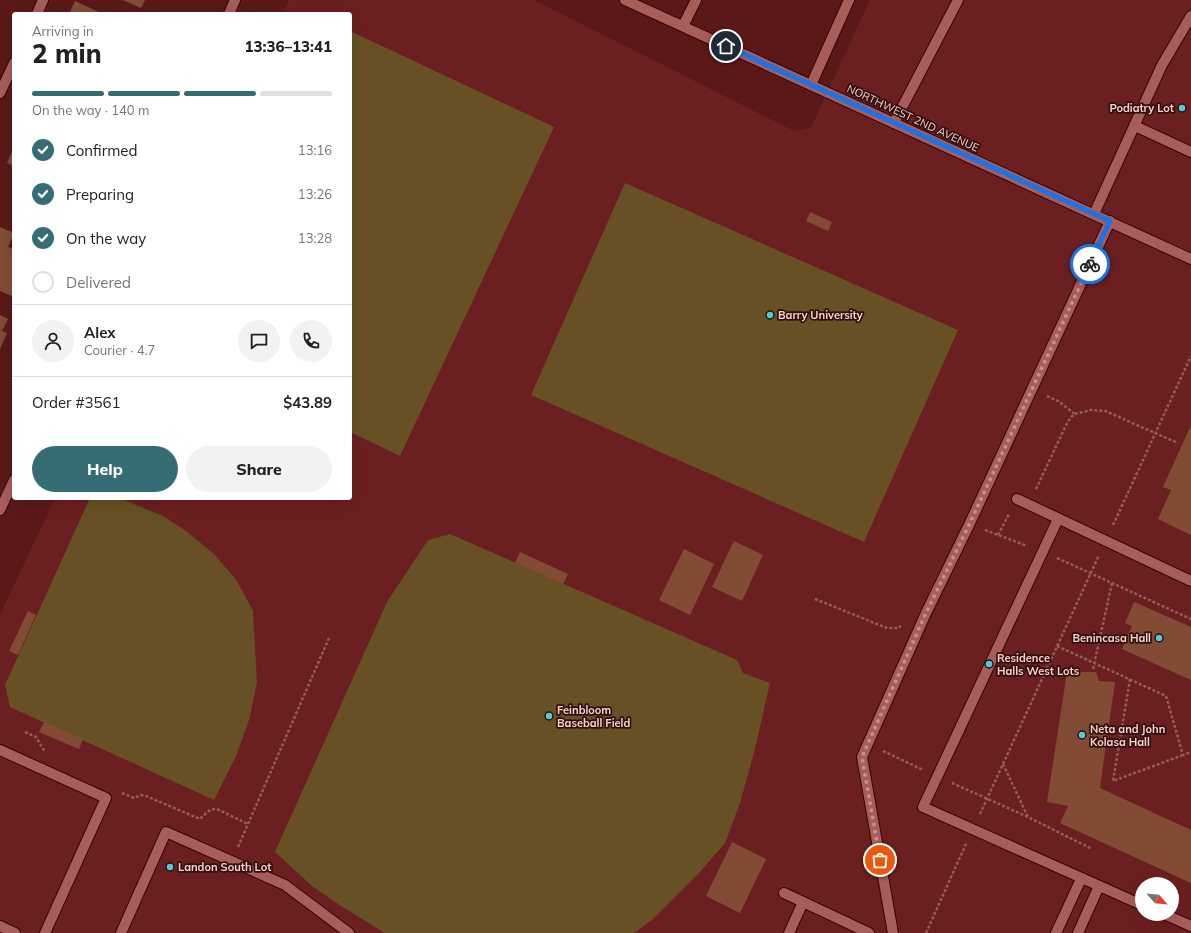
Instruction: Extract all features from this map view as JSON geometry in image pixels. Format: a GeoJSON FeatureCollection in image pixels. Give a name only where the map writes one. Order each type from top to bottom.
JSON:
{"type":"FeatureCollection","features":[{"type":"Feature","properties":{"kind":"street"},"geometry":{"type":"LineString","coordinates":[[38,12],[43,0]]}},
{"type":"Feature","properties":{"kind":"street"},"geometry":{"type":"LineString","coordinates":[[230,12],[235,0]]}},
{"type":"Feature","properties":{"kind":"street","name":"NORTHWEST 2ND AVENUE"},"geometry":{"type":"LineString","coordinates":[[625,0],[1191,259]]}},
{"type":"Feature","properties":{"kind":"street"},"geometry":{"type":"LineString","coordinates":[[683,26],[696,0]]}},
{"type":"Feature","properties":{"kind":"street"},"geometry":{"type":"LineString","coordinates":[[811,85],[849,0]]}},
{"type":"Feature","properties":{"kind":"street"},"geometry":{"type":"LineString","coordinates":[[894,123],[958,0]]}},
{"type":"Feature","properties":{"kind":"street"},"geometry":{"type":"LineString","coordinates":[[1094,214],[1162,65],[1191,16]]}},
{"type":"Feature","properties":{"kind":"street"},"geometry":{"type":"LineString","coordinates":[[0,94],[12,67]]}},
{"type":"Feature","properties":{"kind":"street"},"geometry":{"type":"LineString","coordinates":[[1134,126],[1191,152]]}},
{"type":"Feature","properties":{"kind":"street"},"geometry":{"type":"LineString","coordinates":[[893,933],[862,757],[926,613],[969,525],[1110,221]]}},
{"type":"Feature","properties":{"kind":"street"},"geometry":{"type":"LineString","coordinates":[[0,510],[12,484]]}},
{"type":"Feature","properties":{"kind":"street"},"geometry":{"type":"LineString","coordinates":[[1017,499],[1191,581]]}},
{"type":"Feature","properties":{"kind":"street"},"geometry":{"type":"LineString","coordinates":[[1058,519],[923,807],[1135,902]]}},
{"type":"Feature","properties":{"kind":"street"},"geometry":{"type":"LineString","coordinates":[[0,750],[106,798],[45,933]]}},
{"type":"Feature","properties":{"kind":"street"},"geometry":{"type":"LineString","coordinates":[[121,933],[166,832],[285,885],[349,933]]}},
{"type":"Feature","properties":{"kind":"street"},"geometry":{"type":"LineString","coordinates":[[1056,933],[1081,879]]}},
{"type":"Feature","properties":{"kind":"street"},"geometry":{"type":"LineString","coordinates":[[1078,933],[1099,886]]}},
{"type":"Feature","properties":{"kind":"street"},"geometry":{"type":"LineString","coordinates":[[784,893],[869,933]]}},
{"type":"Feature","properties":{"kind":"street"},"geometry":{"type":"LineString","coordinates":[[789,933],[803,902]]}},
{"type":"Feature","properties":{"kind":"street"},"geometry":{"type":"LineString","coordinates":[[1179,921],[1191,926]]}},
{"type":"Feature","properties":{"kind":"street"},"geometry":{"type":"LineString","coordinates":[[0,926],[15,933]]}},
{"type":"Feature","properties":{"kind":"path"},"geometry":{"type":"LineString","coordinates":[[926,933],[1191,356]]}},
{"type":"Feature","properties":{"kind":"path"},"geometry":{"type":"LineString","coordinates":[[1032,389],[1058,402],[1075,414]]}},
{"type":"Feature","properties":{"kind":"path"},"geometry":{"type":"LineString","coordinates":[[1041,478],[1071,417],[1075,414],[1090,410],[1105,411],[1178,443]]}},
{"type":"Feature","properties":{"kind":"path"},"geometry":{"type":"LineString","coordinates":[[998,535],[1017,499]]}},
{"type":"Feature","properties":{"kind":"path"},"geometry":{"type":"LineString","coordinates":[[969,525],[1043,552],[1191,619]]}},
{"type":"Feature","properties":{"kind":"path"},"geometry":{"type":"LineString","coordinates":[[1093,669],[1112,583]]}},
{"type":"Feature","properties":{"kind":"path"},"geometry":{"type":"LineString","coordinates":[[816,600],[887,628],[898,628],[926,613]]}},
{"type":"Feature","properties":{"kind":"path"},"geometry":{"type":"LineString","coordinates":[[237,850],[329,638]]}},
{"type":"Feature","properties":{"kind":"path"},"geometry":{"type":"LineString","coordinates":[[1057,646],[1166,696],[1183,755]]}},
{"type":"Feature","properties":{"kind":"path"},"geometry":{"type":"LineString","coordinates":[[1130,679],[1113,781],[1191,752]]}},
{"type":"Feature","properties":{"kind":"path"},"geometry":{"type":"LineString","coordinates":[[25,732],[36,737],[48,757]]}},
{"type":"Feature","properties":{"kind":"path"},"geometry":{"type":"LineString","coordinates":[[868,744],[1028,817],[1092,849]]}},
{"type":"Feature","properties":{"kind":"path"},"geometry":{"type":"LineString","coordinates":[[1003,764],[1028,817]]}},
{"type":"Feature","properties":{"kind":"path"},"geometry":{"type":"LineString","coordinates":[[122,793],[134,798],[141,795],[146,796],[200,819],[213,808],[248,824]]}},
{"type":"Feature","properties":{"kind":"shaded area","name":"Barry University"},"geometry":{"type":"Polygon","coordinates":[[[289,0],[534,0],[794,131],[811,127],[870,0],[1191,0],[1191,933],[0,933],[0,615],[54,500],[352,500],[352,12],[283,12],[289,0]]]}},
{"type":"Feature","properties":{"kind":"shaded area"},"geometry":{"type":"Polygon","coordinates":[[[352,32],[554,127],[400,456],[352,433],[352,32]]]}},
{"type":"Feature","properties":{"kind":"shaded area"},"geometry":{"type":"Polygon","coordinates":[[[625,183],[958,330],[864,542],[531,395],[625,183]]]}},
{"type":"Feature","properties":{"kind":"shaded area"},"geometry":{"type":"Polygon","coordinates":[[[89,500],[124,500],[163,516],[186,531],[214,554],[237,581],[253,611],[257,683],[249,720],[236,756],[214,800],[10,707],[5,685],[89,500]]]}},
{"type":"Feature","properties":{"kind":"shaded area","name":"Feinbloom Baseball Field"},"geometry":{"type":"Polygon","coordinates":[[[450,534],[737,660],[743,673],[770,683],[755,749],[740,803],[725,843],[699,873],[652,920],[634,933],[385,933],[312,886],[275,852],[387,602],[428,540],[450,534]]]}},
{"type":"Feature","properties":{"kind":"building"},"geometry":{"type":"Polygon","coordinates":[[[123,0],[145,0],[141,8],[123,0]]]}},
{"type":"Feature","properties":{"kind":"building"},"geometry":{"type":"Polygon","coordinates":[[[75,1],[99,12],[70,12],[75,1]]]}},
{"type":"Feature","properties":{"kind":"building"},"geometry":{"type":"Polygon","coordinates":[[[12,152],[12,165],[7,163],[12,152]]]}},
{"type":"Feature","properties":{"kind":"building"},"geometry":{"type":"Polygon","coordinates":[[[810,212],[832,222],[828,231],[806,221],[810,212]]]}},
{"type":"Feature","properties":{"kind":"building"},"geometry":{"type":"Polygon","coordinates":[[[0,227],[12,232],[12,238],[8,247],[12,248],[12,296],[0,291],[0,227]]]}},
{"type":"Feature","properties":{"kind":"building"},"geometry":{"type":"Polygon","coordinates":[[[0,315],[8,319],[2,331],[7,333],[0,349],[0,315]]]}},
{"type":"Feature","properties":{"kind":"building"},"geometry":{"type":"Polygon","coordinates":[[[1191,425],[1191,535],[1158,519],[1171,490],[1163,487],[1191,425]]]}},
{"type":"Feature","properties":{"kind":"building"},"geometry":{"type":"Polygon","coordinates":[[[734,541],[763,555],[742,601],[712,587],[734,541]]]}},
{"type":"Feature","properties":{"kind":"building"},"geometry":{"type":"Polygon","coordinates":[[[684,549],[714,564],[690,615],[659,600],[684,549]]]}},
{"type":"Feature","properties":{"kind":"building"},"geometry":{"type":"Polygon","coordinates":[[[520,552],[568,574],[563,584],[515,563],[520,552]]]}},
{"type":"Feature","properties":{"kind":"building","name":"Benincasa Hall"},"geometry":{"type":"Polygon","coordinates":[[[1134,602],[1191,627],[1191,680],[1122,649],[1132,626],[1125,623],[1134,602]]]}},
{"type":"Feature","properties":{"kind":"building"},"geometry":{"type":"Polygon","coordinates":[[[28,611],[36,615],[18,655],[9,651],[28,611]]]}},
{"type":"Feature","properties":{"kind":"building","name":"Neta and John Kolasa Hall"},"geometry":{"type":"Polygon","coordinates":[[[1067,672],[1096,672],[1099,681],[1115,682],[1100,788],[1191,830],[1191,883],[1060,823],[1068,806],[1047,802],[1067,672]]]}},
{"type":"Feature","properties":{"kind":"building"},"geometry":{"type":"Polygon","coordinates":[[[44,722],[83,739],[79,749],[39,732],[44,722]]]}},
{"type":"Feature","properties":{"kind":"building"},"geometry":{"type":"Polygon","coordinates":[[[732,842],[766,859],[740,913],[706,896],[732,842]]]}},
{"type":"Feature","properties":{"kind":"way so far"},"geometry":{"type":"LineString","coordinates":[[880,860],[862,757],[926,613],[969,525],[1090,264]]}},
{"type":"Feature","properties":{"kind":"place","name":"Podiatry Lot"},"geometry":{"type":"Point","coordinates":[1182,108]}},
{"type":"Feature","properties":{"kind":"place","name":"Barry University"},"geometry":{"type":"Point","coordinates":[770,315]}},
{"type":"Feature","properties":{"kind":"place","name":"Benincasa Hall"},"geometry":{"type":"Point","coordinates":[1159,638]}},
{"type":"Feature","properties":{"kind":"place","name":"Residence Halls West Lots"},"geometry":{"type":"Point","coordinates":[989,664]}},
{"type":"Feature","properties":{"kind":"place","name":"Feinbloom Baseball Field"},"geometry":{"type":"Point","coordinates":[549,716]}},
{"type":"Feature","properties":{"kind":"place","name":"Neta and John Kolasa Hall"},"geometry":{"type":"Point","coordinates":[1082,735]}},
{"type":"Feature","properties":{"kind":"place","name":"Landon South Lot"},"geometry":{"type":"Point","coordinates":[170,867]}},
{"type":"Feature","properties":{"kind":"route"},"geometry":{"type":"LineString","coordinates":[[726,46],[1110,221],[1090,264]]}}]}
